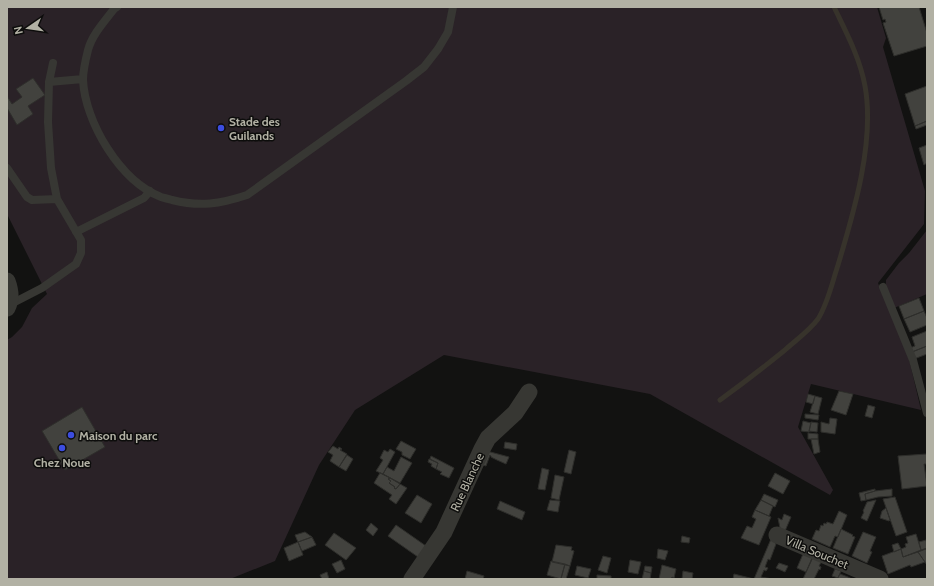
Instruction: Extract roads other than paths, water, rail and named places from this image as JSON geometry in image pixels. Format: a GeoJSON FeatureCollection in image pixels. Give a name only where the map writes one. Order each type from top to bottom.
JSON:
{"type":"FeatureCollection","features":[{"type":"Feature","properties":{"kind":"street"},"geometry":{"type":"LineString","coordinates":[[7,281],[10,293],[8,306]]}},
{"type":"Feature","properties":{"kind":"street","name":"Rue Blanche"},"geometry":{"type":"LineString","coordinates":[[412,579],[444,532],[488,438],[515,413],[529,392]]}},
{"type":"Feature","properties":{"kind":"street","name":"Villa Souchet"},"geometry":{"type":"LineString","coordinates":[[777,535],[880,579]]}},
{"type":"Feature","properties":{"kind":"lane"},"geometry":{"type":"LineString","coordinates":[[117,7],[97,31],[88,49],[83,79],[85,97],[91,117],[103,142],[115,160],[136,182],[161,197],[186,203],[200,204],[230,200],[247,195],[406,82],[424,67],[438,49],[448,32],[452,7]]}},
{"type":"Feature","properties":{"kind":"lane"},"geometry":{"type":"LineString","coordinates":[[8,306],[42,288],[76,264],[81,253],[81,240],[57,199],[51,168],[48,122],[49,82],[53,63]]}},
{"type":"Feature","properties":{"kind":"lane"},"geometry":{"type":"LineString","coordinates":[[49,82],[83,79]]}},
{"type":"Feature","properties":{"kind":"lane"},"geometry":{"type":"LineString","coordinates":[[7,168],[27,197],[32,200],[57,199]]}},
{"type":"Feature","properties":{"kind":"lane"},"geometry":{"type":"LineString","coordinates":[[76,232],[144,198],[150,191]]}},
{"type":"Feature","properties":{"kind":"lane"},"geometry":{"type":"LineString","coordinates":[[883,287],[912,360],[927,414]]}},
{"type":"Feature","properties":{"kind":"waterway"},"geometry":{"type":"LineString","coordinates":[[720,400],[785,350],[807,331],[818,319],[827,300],[844,244],[856,200],[865,153],[867,107],[865,86],[860,65],[834,7]]}},
{"type":"Feature","properties":{"kind":"place","name":"Stade des Guilands"},"geometry":{"type":"Point","coordinates":[221,128]}},
{"type":"Feature","properties":{"kind":"place","name":"Maison du parc"},"geometry":{"type":"Point","coordinates":[71,435]}},
{"type":"Feature","properties":{"kind":"place","name":"Chez Noue"},"geometry":{"type":"Point","coordinates":[62,448]}}]}
